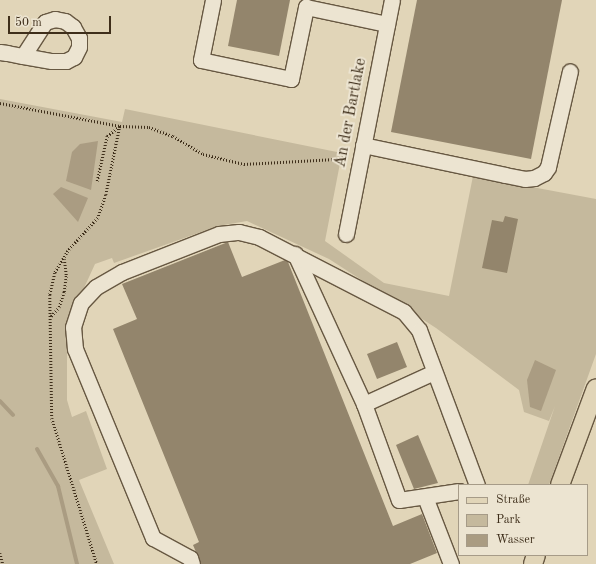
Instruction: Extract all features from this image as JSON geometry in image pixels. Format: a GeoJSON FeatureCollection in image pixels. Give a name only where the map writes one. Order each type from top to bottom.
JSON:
{"type":"FeatureCollection","features":[{"type":"Feature","properties":{"kind":"main road"},"geometry":{"type":"LineString","coordinates":[[560,484],[596,388]]}},
{"type":"Feature","properties":{"kind":"street"},"geometry":{"type":"LineString","coordinates":[[212,0],[201,60],[291,79],[306,7],[387,24]]}},
{"type":"Feature","properties":{"kind":"street","name":"An der Bartlake"},"geometry":{"type":"LineString","coordinates":[[346,234],[392,0]]}},
{"type":"Feature","properties":{"kind":"street"},"geometry":{"type":"LineString","coordinates":[[0,52],[23,56]]}},
{"type":"Feature","properties":{"kind":"street"},"geometry":{"type":"LineString","coordinates":[[362,149],[525,179],[534,178],[544,173],[548,167],[570,71]]}},
{"type":"Feature","properties":{"kind":"street"},"geometry":{"type":"LineString","coordinates":[[192,564],[190,558],[152,538],[75,349],[73,327],[81,303],[96,287],[122,272],[219,234],[239,232],[259,237],[404,312],[418,330],[477,484]]}},
{"type":"Feature","properties":{"kind":"street"},"geometry":{"type":"LineString","coordinates":[[294,254],[364,404],[399,500],[458,492]]}},
{"type":"Feature","properties":{"kind":"street"},"geometry":{"type":"LineString","coordinates":[[364,404],[434,372]]}},
{"type":"Feature","properties":{"kind":"street"},"geometry":{"type":"LineString","coordinates":[[425,497],[451,564]]}},
{"type":"Feature","properties":{"kind":"path"},"geometry":{"type":"LineString","coordinates":[[98,181],[107,136],[120,126],[149,127],[173,136],[203,154],[244,164],[336,159],[362,149]]}},
{"type":"Feature","properties":{"kind":"path"},"geometry":{"type":"LineString","coordinates":[[50,316],[59,307],[64,292],[66,275],[64,259]]}},
{"type":"Feature","properties":{"kind":"path"},"geometry":{"type":"LineString","coordinates":[[0,553],[4,564]]}},
{"type":"Feature","properties":{"kind":"green space"},"geometry":{"type":"Polygon","coordinates":[[[0,99],[122,122],[125,109],[342,153],[325,241],[384,283],[449,296],[473,176],[596,199],[596,354],[549,484],[528,484],[555,406],[549,421],[524,412],[519,390],[436,328],[329,259],[247,221],[218,226],[114,263],[112,258],[95,264],[67,325],[67,400],[72,417],[86,411],[107,469],[79,480],[114,564],[0,564],[0,99]]]}},
{"type":"Feature","properties":{"kind":"water"},"geometry":{"type":"Polygon","coordinates":[[[98,141],[91,190],[66,181],[72,152],[80,144],[98,141]]]}},
{"type":"Feature","properties":{"kind":"water"},"geometry":{"type":"Polygon","coordinates":[[[61,187],[88,198],[78,222],[53,194],[61,187]]]}},
{"type":"Feature","properties":{"kind":"water"},"geometry":{"type":"Polygon","coordinates":[[[535,360],[556,370],[541,411],[530,407],[527,380],[535,360]]]}},
{"type":"Feature","properties":{"kind":"building"},"geometry":{"type":"Polygon","coordinates":[[[237,0],[290,0],[279,56],[228,46],[237,0]]]}},
{"type":"Feature","properties":{"kind":"building"},"geometry":{"type":"Polygon","coordinates":[[[417,0],[562,0],[531,159],[391,132],[417,0]]]}},
{"type":"Feature","properties":{"kind":"building"},"geometry":{"type":"Polygon","coordinates":[[[505,216],[518,219],[507,273],[482,268],[492,220],[503,222],[505,216]]]}},
{"type":"Feature","properties":{"kind":"building"},"geometry":{"type":"Polygon","coordinates":[[[228,242],[242,277],[285,260],[288,262],[393,526],[422,514],[437,553],[410,564],[201,564],[193,545],[199,542],[113,329],[137,319],[122,284],[228,242]]]}},
{"type":"Feature","properties":{"kind":"building"},"geometry":{"type":"Polygon","coordinates":[[[397,342],[407,367],[377,379],[367,354],[397,342]]]}},
{"type":"Feature","properties":{"kind":"building"},"geometry":{"type":"Polygon","coordinates":[[[418,435],[438,483],[414,489],[396,445],[418,435]]]}},
{"type":"Feature","properties":{"kind":"waterway"},"geometry":{"type":"LineString","coordinates":[[0,401],[13,415]]}},
{"type":"Feature","properties":{"kind":"waterway"},"geometry":{"type":"LineString","coordinates":[[37,449],[58,486],[77,564]]}}]}
